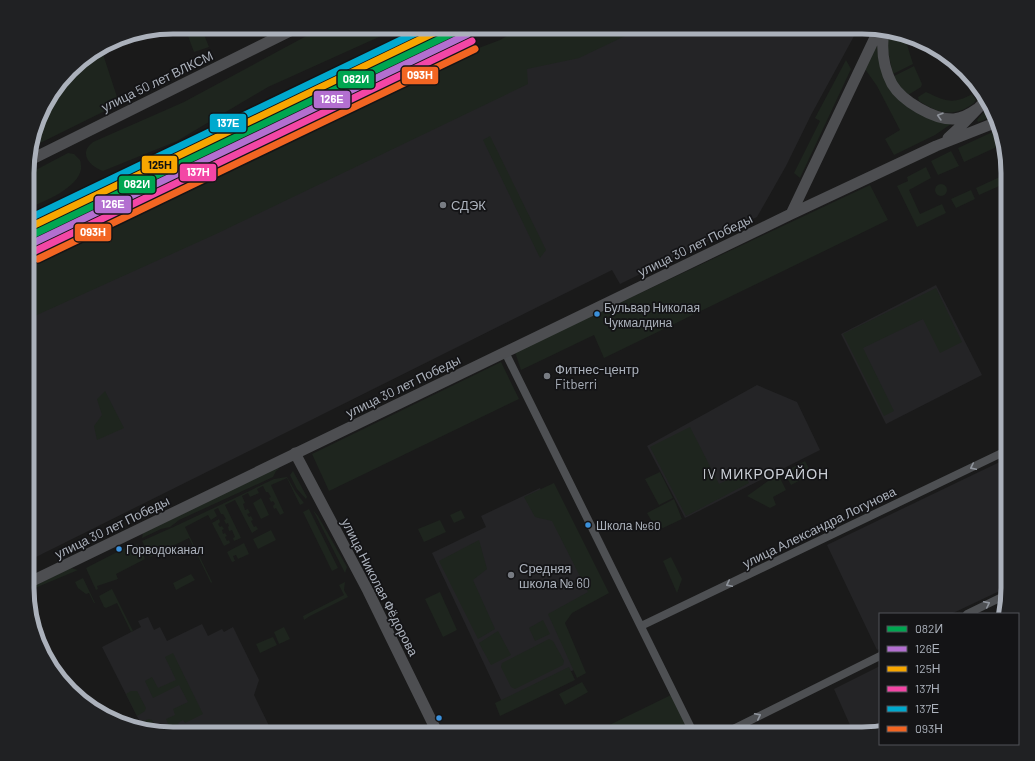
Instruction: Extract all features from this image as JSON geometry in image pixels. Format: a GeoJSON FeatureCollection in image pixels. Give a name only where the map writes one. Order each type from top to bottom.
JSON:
{"type":"FeatureCollection","features":[{"type":"Feature","properties":{"kind":"street","name":"улица 50 лет ВЛКСМ"},"geometry":{"type":"LineString","coordinates":[[35,157],[284,34]]}},
{"type":"Feature","properties":{"kind":"street"},"geometry":{"type":"LineString","coordinates":[[791,214],[876,35]]}},
{"type":"Feature","properties":{"kind":"street"},"geometry":{"type":"LineString","coordinates":[[883,36],[882,48],[886,69],[895,87],[904,97],[926,111],[947,118],[960,118],[976,109]]}},
{"type":"Feature","properties":{"kind":"street"},"geometry":{"type":"LineString","coordinates":[[936,146],[955,132],[982,103]]}},
{"type":"Feature","properties":{"kind":"street"},"geometry":{"type":"LineString","coordinates":[[936,146],[992,124]]}},
{"type":"Feature","properties":{"kind":"street","name":"улица 30 лет Победы"},"geometry":{"type":"LineString","coordinates":[[34,580],[294,453],[791,214],[936,146]]}},
{"type":"Feature","properties":{"kind":"street"},"geometry":{"type":"LineString","coordinates":[[505,352],[691,727]]}},
{"type":"Feature","properties":{"kind":"street","name":"улица Николая Фёдорова"},"geometry":{"type":"LineString","coordinates":[[294,453],[368,591],[435,727]]}},
{"type":"Feature","properties":{"kind":"street","name":"улица Александра Логунова"},"geometry":{"type":"LineString","coordinates":[[641,626],[1001,453]]}},
{"type":"Feature","properties":{"kind":"street"},"geometry":{"type":"LineString","coordinates":[[969,613],[1001,597]]}},
{"type":"Feature","properties":{"kind":"street"},"geometry":{"type":"LineString","coordinates":[[737,727],[879,656]]}},
{"type":"Feature","properties":{"kind":"shaded area"},"geometry":{"type":"Polygon","coordinates":[[[187,34],[204,34],[209,47],[194,52],[187,34]]]}},
{"type":"Feature","properties":{"kind":"shaded area"},"geometry":{"type":"Polygon","coordinates":[[[310,34],[385,34],[268,87],[177,141],[103,171],[94,167],[87,159],[86,153],[88,147],[93,142],[184,102],[310,34]]]}},
{"type":"Feature","properties":{"kind":"shaded area"},"geometry":{"type":"Polygon","coordinates":[[[511,34],[629,34],[579,58],[527,69],[528,84],[216,234],[34,316],[34,251],[219,165],[284,142],[346,112],[428,67],[500,40],[511,34]]]}},
{"type":"Feature","properties":{"kind":"shaded area"},"geometry":{"type":"Polygon","coordinates":[[[581,34],[855,34],[811,115],[786,166],[757,217],[620,284],[612,270],[34,558],[34,301],[581,34]]]}},
{"type":"Feature","properties":{"kind":"shaded area"},"geometry":{"type":"Polygon","coordinates":[[[888,37],[906,42],[913,64],[893,74],[887,47],[888,37]]]}},
{"type":"Feature","properties":{"kind":"shaded area"},"geometry":{"type":"Polygon","coordinates":[[[877,42],[878,54],[888,86],[951,124],[935,135],[894,155],[885,139],[900,130],[877,86],[865,69],[877,42]]]}},
{"type":"Feature","properties":{"kind":"shaded area"},"geometry":{"type":"Polygon","coordinates":[[[103,53],[118,100],[117,105],[37,144],[41,128],[57,96],[68,81],[81,68],[103,53]]]}},
{"type":"Feature","properties":{"kind":"shaded area"},"geometry":{"type":"Polygon","coordinates":[[[846,60],[851,69],[800,178],[794,173],[820,121],[815,118],[846,60]]]}},
{"type":"Feature","properties":{"kind":"shaded area"},"geometry":{"type":"Polygon","coordinates":[[[914,66],[922,84],[921,87],[908,95],[898,85],[894,76],[914,66]]]}},
{"type":"Feature","properties":{"kind":"shaded area"},"geometry":{"type":"Polygon","coordinates":[[[926,92],[939,98],[954,101],[972,94],[976,100],[967,108],[960,111],[946,112],[933,109],[919,101],[918,97],[926,92]]]}},
{"type":"Feature","properties":{"kind":"shaded area"},"geometry":{"type":"Polygon","coordinates":[[[985,110],[989,118],[978,122],[977,120],[985,110]]]}},
{"type":"Feature","properties":{"kind":"shaded area"},"geometry":{"type":"Polygon","coordinates":[[[995,131],[998,146],[964,162],[958,148],[995,131]]]}},
{"type":"Feature","properties":{"kind":"shaded area"},"geometry":{"type":"Polygon","coordinates":[[[490,136],[546,250],[540,258],[483,140],[490,136]]]}},
{"type":"Feature","properties":{"kind":"shaded area"},"geometry":{"type":"Polygon","coordinates":[[[951,151],[959,166],[938,175],[931,161],[951,151]]]}},
{"type":"Feature","properties":{"kind":"shaded area"},"geometry":{"type":"Polygon","coordinates":[[[68,153],[74,154],[81,163],[79,176],[74,182],[59,193],[34,206],[34,171],[68,153]]]}},
{"type":"Feature","properties":{"kind":"shaded area"},"geometry":{"type":"Polygon","coordinates":[[[926,167],[931,178],[909,190],[920,214],[942,204],[946,213],[917,227],[897,186],[908,181],[907,177],[926,167]]]}},
{"type":"Feature","properties":{"kind":"shaded area"},"geometry":{"type":"Polygon","coordinates":[[[1001,176],[1001,185],[979,195],[976,188],[1001,176]]]}},
{"type":"Feature","properties":{"kind":"shaded area"},"geometry":{"type":"Polygon","coordinates":[[[941,184],[945,186],[947,190],[945,194],[941,196],[937,194],[935,190],[937,186],[941,184]]]}},
{"type":"Feature","properties":{"kind":"shaded area","name":"Бульвар Николая Чукмалдина"},"geometry":{"type":"Polygon","coordinates":[[[870,185],[888,220],[604,358],[594,335],[521,370],[515,352],[870,185]]]}},
{"type":"Feature","properties":{"kind":"shaded area"},"geometry":{"type":"Polygon","coordinates":[[[971,190],[975,199],[956,208],[951,199],[971,190]]]}},
{"type":"Feature","properties":{"kind":"shaded area"},"geometry":{"type":"Polygon","coordinates":[[[936,285],[982,375],[886,424],[841,334],[936,285]]]}},
{"type":"Feature","properties":{"kind":"shaded area"},"geometry":{"type":"Polygon","coordinates":[[[936,288],[962,342],[940,353],[923,319],[863,348],[894,411],[884,416],[843,334],[936,288]]]}},
{"type":"Feature","properties":{"kind":"shaded area"},"geometry":{"type":"Polygon","coordinates":[[[501,362],[519,399],[329,491],[312,454],[501,362]]]}},
{"type":"Feature","properties":{"kind":"shaded area"},"geometry":{"type":"Polygon","coordinates":[[[757,385],[797,402],[820,450],[685,518],[647,446],[757,385]]]}},
{"type":"Feature","properties":{"kind":"shaded area"},"geometry":{"type":"Polygon","coordinates":[[[105,391],[124,428],[97,440],[94,426],[102,415],[97,399],[105,391]]]}},
{"type":"Feature","properties":{"kind":"shaded area"},"geometry":{"type":"Polygon","coordinates":[[[690,427],[719,484],[743,472],[749,483],[686,516],[650,447],[690,427]]]}},
{"type":"Feature","properties":{"kind":"shaded area"},"geometry":{"type":"Polygon","coordinates":[[[805,461],[812,474],[791,485],[784,472],[805,461]]]}},
{"type":"Feature","properties":{"kind":"shaded area"},"geometry":{"type":"Polygon","coordinates":[[[1001,461],[1001,590],[953,613],[879,613],[879,649],[877,650],[827,545],[1001,461]]]}},
{"type":"Feature","properties":{"kind":"shaded area"},"geometry":{"type":"Polygon","coordinates":[[[278,467],[279,469],[273,477],[179,520],[170,527],[161,529],[142,538],[143,533],[278,467]]]}},
{"type":"Feature","properties":{"kind":"shaded area"},"geometry":{"type":"Polygon","coordinates":[[[293,471],[307,497],[306,499],[297,489],[290,475],[293,471]]]}},
{"type":"Feature","properties":{"kind":"shaded area"},"geometry":{"type":"Polygon","coordinates":[[[660,472],[673,498],[659,505],[645,479],[660,472]]]}},
{"type":"Feature","properties":{"kind":"shaded area"},"geometry":{"type":"Polygon","coordinates":[[[778,474],[786,490],[773,497],[776,505],[770,508],[747,496],[778,474]]]}},
{"type":"Feature","properties":{"kind":"shaded area"},"geometry":{"type":"Polygon","coordinates":[[[287,477],[304,503],[300,505],[287,478],[271,485],[284,513],[280,515],[276,508],[274,509],[273,506],[275,504],[273,501],[271,502],[269,498],[271,497],[263,486],[257,489],[259,493],[250,497],[248,493],[242,496],[245,503],[243,504],[245,510],[248,509],[250,513],[247,514],[249,517],[251,516],[253,520],[251,521],[254,527],[256,526],[258,529],[252,533],[235,500],[225,505],[241,538],[234,541],[233,538],[235,537],[232,530],[229,531],[228,523],[226,524],[224,520],[226,519],[218,508],[214,510],[217,516],[211,520],[208,515],[185,527],[212,582],[211,583],[189,538],[150,557],[142,541],[192,519],[274,479],[287,477]]]}},
{"type":"Feature","properties":{"kind":"shaded area"},"geometry":{"type":"Polygon","coordinates":[[[554,483],[609,593],[572,613],[565,623],[586,673],[577,678],[548,614],[588,592],[552,521],[535,517],[524,497],[554,483]]]}},
{"type":"Feature","properties":{"kind":"shaded area","name":"Средняя школа № 60"},"geometry":{"type":"Polygon","coordinates":[[[540,488],[591,596],[553,615],[578,668],[503,704],[432,553],[486,527],[481,516],[540,488]]]}},
{"type":"Feature","properties":{"kind":"shaded area"},"geometry":{"type":"Polygon","coordinates":[[[261,498],[269,515],[261,519],[253,503],[261,498]]]}},
{"type":"Feature","properties":{"kind":"shaded area"},"geometry":{"type":"Polygon","coordinates":[[[674,499],[682,519],[663,528],[654,525],[647,513],[674,499]]]}},
{"type":"Feature","properties":{"kind":"shaded area"},"geometry":{"type":"Polygon","coordinates":[[[309,509],[338,568],[332,571],[303,512],[309,509]]]}},
{"type":"Feature","properties":{"kind":"shaded area"},"geometry":{"type":"Polygon","coordinates":[[[313,510],[318,516],[347,567],[345,573],[313,510]]]}},
{"type":"Feature","properties":{"kind":"shaded area"},"geometry":{"type":"Polygon","coordinates":[[[461,510],[465,518],[454,523],[450,515],[461,510]]]}},
{"type":"Feature","properties":{"kind":"shaded area"},"geometry":{"type":"Polygon","coordinates":[[[219,519],[220,522],[218,524],[224,529],[222,530],[223,534],[225,533],[227,536],[225,537],[227,541],[229,540],[230,543],[224,546],[212,523],[219,519]]]}},
{"type":"Feature","properties":{"kind":"shaded area"},"geometry":{"type":"Polygon","coordinates":[[[440,520],[446,532],[424,542],[418,529],[440,520]]]}},
{"type":"Feature","properties":{"kind":"shaded area"},"geometry":{"type":"Polygon","coordinates":[[[271,530],[276,540],[258,549],[253,539],[271,530]]]}},
{"type":"Feature","properties":{"kind":"shaded area"},"geometry":{"type":"Polygon","coordinates":[[[479,540],[487,569],[473,580],[495,629],[478,639],[439,561],[479,540]]]}},
{"type":"Feature","properties":{"kind":"shaded area"},"geometry":{"type":"Polygon","coordinates":[[[244,543],[249,554],[238,559],[236,555],[233,556],[235,561],[232,562],[227,552],[244,543]]]}},
{"type":"Feature","properties":{"kind":"shaded area"},"geometry":{"type":"Polygon","coordinates":[[[137,544],[139,549],[142,550],[145,559],[116,574],[118,579],[97,586],[98,589],[96,590],[86,568],[127,547],[137,544]]]}},
{"type":"Feature","properties":{"kind":"shaded area"},"geometry":{"type":"Polygon","coordinates":[[[671,557],[682,579],[677,593],[663,561],[671,557]]]}},
{"type":"Feature","properties":{"kind":"shaded area"},"geometry":{"type":"Polygon","coordinates":[[[71,568],[78,570],[35,588],[34,586],[71,568]]]}},
{"type":"Feature","properties":{"kind":"shaded area"},"geometry":{"type":"Polygon","coordinates":[[[191,574],[195,580],[176,590],[173,583],[191,574]]]}},
{"type":"Feature","properties":{"kind":"shaded area"},"geometry":{"type":"Polygon","coordinates":[[[83,578],[95,603],[89,593],[86,594],[78,588],[75,582],[83,578]]]}},
{"type":"Feature","properties":{"kind":"shaded area"},"geometry":{"type":"Polygon","coordinates":[[[345,582],[344,590],[348,597],[304,620],[303,616],[344,595],[339,585],[345,582]]]}},
{"type":"Feature","properties":{"kind":"shaded area"},"geometry":{"type":"Polygon","coordinates":[[[112,589],[133,631],[131,632],[117,603],[106,608],[104,607],[99,596],[112,589]]]}},
{"type":"Feature","properties":{"kind":"shaded area"},"geometry":{"type":"Polygon","coordinates":[[[440,592],[457,630],[443,637],[425,599],[440,592]]]}},
{"type":"Feature","properties":{"kind":"shaded area"},"geometry":{"type":"Polygon","coordinates":[[[148,617],[154,630],[160,627],[167,641],[202,624],[208,636],[222,629],[224,632],[233,627],[259,680],[254,695],[270,727],[164,727],[140,723],[102,647],[141,627],[138,621],[148,617]]]}},
{"type":"Feature","properties":{"kind":"shaded area"},"geometry":{"type":"Polygon","coordinates":[[[543,620],[550,634],[535,641],[529,628],[543,620]]]}},
{"type":"Feature","properties":{"kind":"shaded area"},"geometry":{"type":"Polygon","coordinates":[[[284,627],[290,639],[279,644],[274,632],[284,627]]]}},
{"type":"Feature","properties":{"kind":"shaded area"},"geometry":{"type":"Polygon","coordinates":[[[498,631],[511,655],[491,665],[479,643],[498,631]]]}},
{"type":"Feature","properties":{"kind":"shaded area"},"geometry":{"type":"Polygon","coordinates":[[[273,637],[277,645],[260,653],[256,644],[273,637]]]}},
{"type":"Feature","properties":{"kind":"shaded area"},"geometry":{"type":"Polygon","coordinates":[[[549,639],[553,641],[564,661],[563,665],[515,689],[511,687],[501,667],[502,663],[549,639]]]}},
{"type":"Feature","properties":{"kind":"shaded area"},"geometry":{"type":"Polygon","coordinates":[[[173,653],[203,714],[185,723],[183,720],[178,723],[180,727],[170,727],[166,719],[175,715],[173,709],[188,702],[179,685],[153,698],[145,681],[152,677],[158,688],[176,680],[165,657],[173,653]]]}},
{"type":"Feature","properties":{"kind":"shaded area"},"geometry":{"type":"Polygon","coordinates":[[[879,666],[879,726],[851,727],[834,689],[879,666]]]}},
{"type":"Feature","properties":{"kind":"shaded area"},"geometry":{"type":"Polygon","coordinates":[[[569,667],[575,680],[500,716],[495,703],[569,667]]]}},
{"type":"Feature","properties":{"kind":"shaded area"},"geometry":{"type":"Polygon","coordinates":[[[582,682],[588,692],[565,705],[559,694],[582,682]]]}},
{"type":"Feature","properties":{"kind":"shaded area"},"geometry":{"type":"Polygon","coordinates":[[[131,691],[137,691],[146,708],[145,711],[137,716],[126,694],[131,691]]]}},
{"type":"Feature","properties":{"kind":"shaded area"},"geometry":{"type":"Polygon","coordinates":[[[671,695],[687,727],[605,727],[671,695]]]}},
{"type":"Feature","properties":{"kind":"shaded area"},"geometry":{"type":"Polygon","coordinates":[[[149,719],[152,720],[155,725],[140,723],[149,719]]]}},
{"type":"Feature","properties":{"kind":"railway"},"geometry":{"type":"LineString","coordinates":[[34,224],[428,34]]}},
{"type":"Feature","properties":{"kind":"transit line","name":"137Е"},"geometry":{"type":"LineString","coordinates":[[34,216],[413,34]]}},
{"type":"Feature","properties":{"kind":"transit line","name":"125Н"},"geometry":{"type":"LineString","coordinates":[[34,225],[431,34]]}},
{"type":"Feature","properties":{"kind":"transit line","name":"082И"},"geometry":{"type":"LineString","coordinates":[[34,234],[450,34]]}},
{"type":"Feature","properties":{"kind":"transit line","name":"126Е"},"geometry":{"type":"LineString","coordinates":[[34,243],[468,34]]}},
{"type":"Feature","properties":{"kind":"transit line","name":"137Н"},"geometry":{"type":"LineString","coordinates":[[35,251],[472,41]]}},
{"type":"Feature","properties":{"kind":"transit line","name":"093Н"},"geometry":{"type":"LineString","coordinates":[[38,259],[475,49]]}},
{"type":"Feature","properties":{"kind":"place","name":"СДЭК"},"geometry":{"type":"Point","coordinates":[443,205]}},
{"type":"Feature","properties":{"kind":"place","name":"Бульвар Николая Чукмалдина"},"geometry":{"type":"Point","coordinates":[597,314]}},
{"type":"Feature","properties":{"kind":"place","name":"Фитнес-центр Fitberri"},"geometry":{"type":"Point","coordinates":[547,376]}},
{"type":"Feature","properties":{"kind":"place","name":"Школа №60"},"geometry":{"type":"Point","coordinates":[588,525]}},
{"type":"Feature","properties":{"kind":"place","name":"Горводоканал"},"geometry":{"type":"Point","coordinates":[119,549]}},
{"type":"Feature","properties":{"kind":"place","name":"Средняя школа № 60"},"geometry":{"type":"Point","coordinates":[511,575]}},
{"type":"Feature","properties":{"kind":"district","name":"IV МИКРОРАЙОН"},"geometry":{"type":"Point","coordinates":[766,473]}}]}
